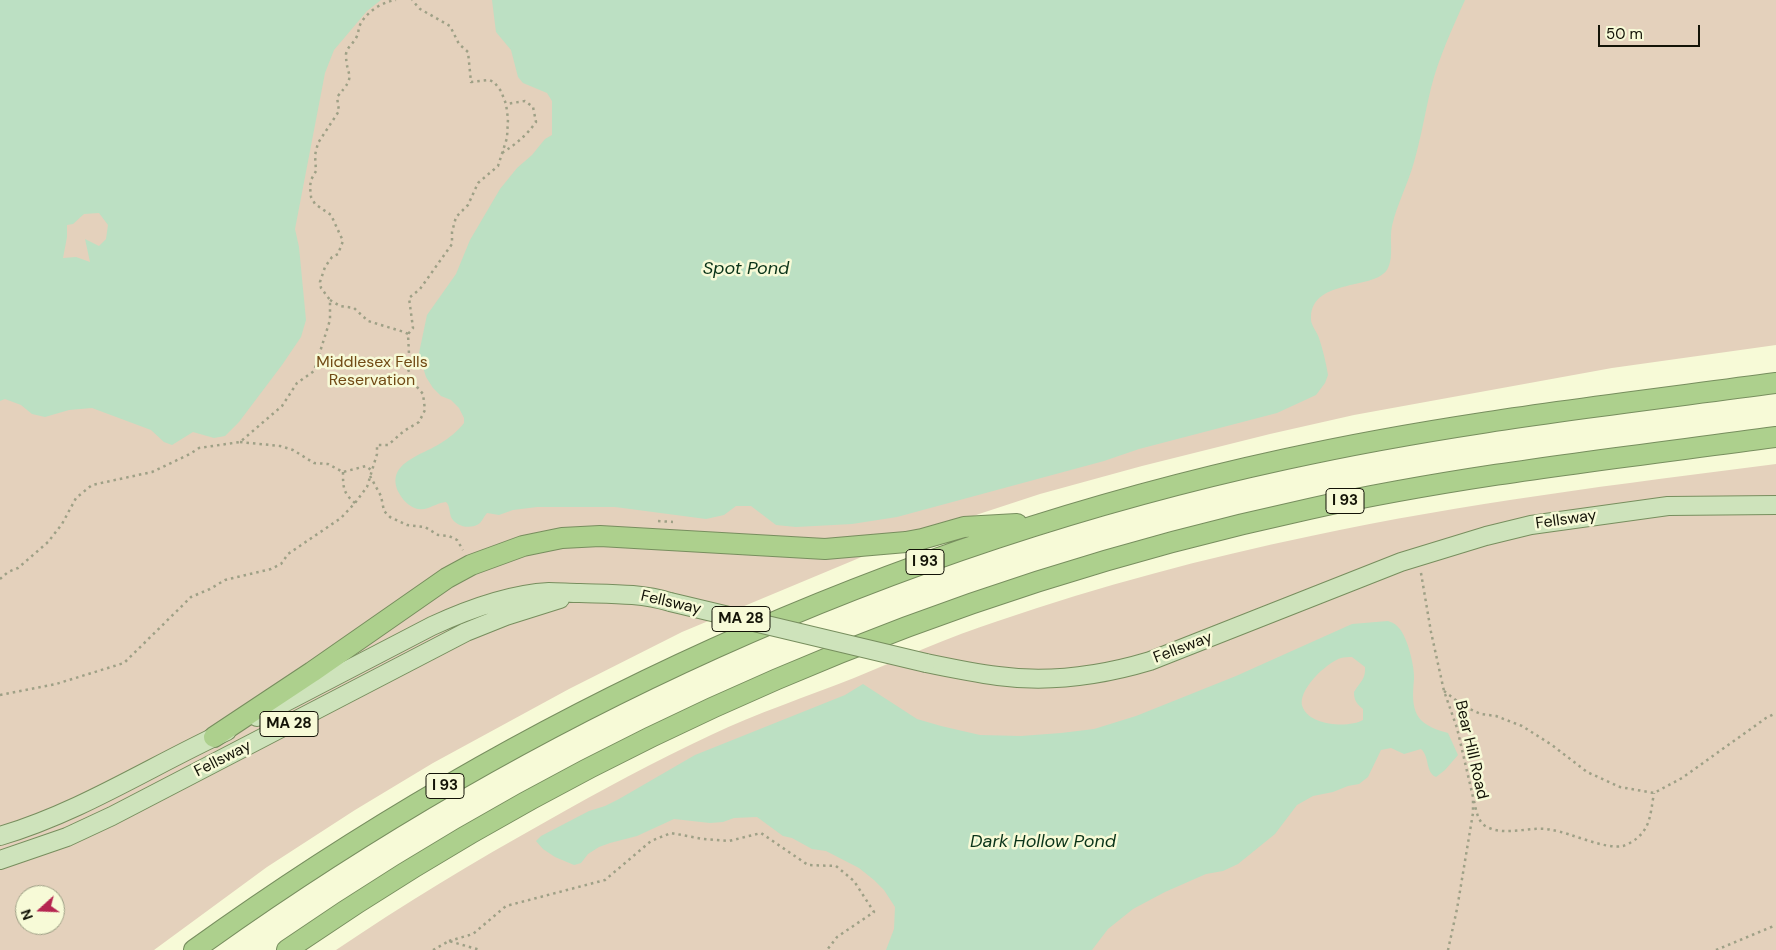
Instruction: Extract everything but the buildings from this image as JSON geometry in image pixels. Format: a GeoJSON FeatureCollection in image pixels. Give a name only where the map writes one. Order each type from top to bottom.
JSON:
{"type":"FeatureCollection","features":[{"type":"Feature","properties":{"kind":"highway","name":"I 93"},"geometry":{"type":"LineString","coordinates":[[194,950],[274,893],[358,838],[488,761],[578,713],[674,666],[814,605],[900,572],[1098,506],[1284,459],[1382,439],[1490,421],[1776,383]]}},
{"type":"Feature","properties":{"kind":"highway","name":"I 93"},"geometry":{"type":"LineString","coordinates":[[287,950],[374,892],[443,850],[520,805],[608,758],[697,714],[788,674],[887,634],[992,596],[1078,568],[1164,544],[1262,519],[1352,500],[1468,479],[1776,437]]}},
{"type":"Feature","properties":{"kind":"highway"},"geometry":{"type":"LineString","coordinates":[[214,736],[312,672],[447,578],[471,565],[523,546],[575,537],[630,537],[825,549],[906,542],[964,527],[1047,522]]}},
{"type":"Feature","properties":{"kind":"main road","name":"Fellsway"},"geometry":{"type":"LineString","coordinates":[[0,836],[32,826],[78,807],[214,736],[277,707],[458,614],[501,600],[533,594],[627,594],[653,597],[926,663],[999,676],[1031,679],[1075,677],[1107,673],[1150,661],[1417,556],[1506,531],[1531,525],[1668,506],[1776,506]]}},
{"type":"Feature","properties":{"kind":"main road","name":"Fellsway"},"geometry":{"type":"LineString","coordinates":[[0,860],[67,837],[112,816],[472,630],[513,614],[580,593]]}},
{"type":"Feature","properties":{"kind":"path"},"geometry":{"type":"LineString","coordinates":[[396,0],[384,3],[372,11],[360,24],[359,31],[346,53],[350,74],[349,83],[337,97],[339,111],[318,143],[316,171],[311,180],[311,197],[315,204],[331,215],[343,241],[338,254],[332,257],[324,267],[320,282],[330,300],[340,306],[354,308],[368,321],[408,334]]}},
{"type":"Feature","properties":{"kind":"path"},"geometry":{"type":"LineString","coordinates":[[0,695],[56,684],[124,663],[191,597],[210,590],[225,580],[281,564],[288,554],[341,518],[356,503],[367,487],[371,470],[378,454],[377,445],[388,444],[419,422],[425,410],[422,394],[412,381],[407,366],[409,354],[408,334],[413,328],[409,298],[420,289],[452,244],[452,232],[456,217],[468,204],[478,183],[498,166],[507,138],[508,119],[506,104],[501,91],[494,82],[489,80],[471,82],[468,52],[459,44],[450,26],[420,9],[412,0]]}},
{"type":"Feature","properties":{"kind":"path"},"geometry":{"type":"LineString","coordinates":[[502,153],[528,133],[536,122],[533,108],[526,101],[506,104]]}},
{"type":"Feature","properties":{"kind":"path"},"geometry":{"type":"LineString","coordinates":[[240,442],[282,406],[297,383],[314,371],[330,320],[330,300]]}},
{"type":"Feature","properties":{"kind":"path"},"geometry":{"type":"LineString","coordinates":[[0,579],[8,572],[18,568],[48,542],[62,524],[76,498],[92,485],[152,472],[199,448],[240,442],[280,446],[294,450],[314,463],[328,464],[343,472],[366,466],[371,470]]}},
{"type":"Feature","properties":{"kind":"path"},"geometry":{"type":"LineString","coordinates":[[343,472],[343,485],[346,496],[356,503]]}},
{"type":"Feature","properties":{"kind":"path"},"geometry":{"type":"LineString","coordinates":[[370,476],[381,496],[384,511],[390,517],[407,525],[425,527],[438,535],[449,536],[457,540],[471,565]]}},
{"type":"Feature","properties":{"kind":"path","name":"Bear Hill Road"},"geometry":{"type":"LineString","coordinates":[[1417,556],[1444,691],[1457,728],[1473,797],[1473,813],[1448,950]]}},
{"type":"Feature","properties":{"kind":"path"},"geometry":{"type":"LineString","coordinates":[[1444,691],[1465,707],[1481,714],[1496,716],[1522,726],[1552,745],[1587,772],[1620,787],[1654,793],[1682,778],[1766,718],[1776,713]]}},
{"type":"Feature","properties":{"kind":"path"},"geometry":{"type":"LineString","coordinates":[[1473,797],[1478,817],[1485,827],[1502,832],[1531,828],[1551,829],[1609,846],[1624,846],[1640,837],[1648,825],[1654,793]]}},
{"type":"Feature","properties":{"kind":"path"},"geometry":{"type":"LineString","coordinates":[[433,950],[449,941],[474,934],[506,906],[605,880],[651,840],[671,832],[702,839],[729,841],[761,833],[808,865],[836,866],[854,881],[874,912],[838,937],[827,950]]}},
{"type":"Feature","properties":{"kind":"path"},"geometry":{"type":"LineString","coordinates":[[1716,950],[1776,925]]}},
{"type":"Feature","properties":{"kind":"path"},"geometry":{"type":"LineString","coordinates":[[449,941],[480,950]]}},
{"type":"Feature","properties":{"kind":"green space","name":"Middlesex Fells Reservation"},"geometry":{"type":"Polygon","coordinates":[[[0,0],[1776,0],[1776,345],[1612,368],[1354,415],[1270,434],[1040,494],[864,556],[682,632],[569,689],[433,763],[355,810],[267,867],[154,950],[0,950],[0,0]]]}},
{"type":"Feature","properties":{"kind":"green space"},"geometry":{"type":"Polygon","coordinates":[[[1776,464],[1776,950],[336,950],[493,852],[669,755],[746,719],[980,627],[1075,596],[1192,563],[1369,524],[1542,495],[1776,464]]]}},
{"type":"Feature","properties":{"kind":"water"},"geometry":{"type":"Polygon","coordinates":[[[0,0],[381,0],[367,11],[334,50],[325,73],[295,229],[299,247],[306,320],[301,337],[239,422],[225,436],[214,438],[193,432],[172,445],[164,442],[151,430],[92,408],[69,410],[45,417],[32,414],[21,405],[5,399],[0,401],[0,0]],[[99,213],[84,214],[73,224],[67,225],[63,258],[76,257],[90,262],[85,239],[99,246],[106,239],[108,225],[99,213]]]}},
{"type":"Feature","properties":{"kind":"water","name":"Spot Pond"},"geometry":{"type":"Polygon","coordinates":[[[492,0],[1465,0],[1446,43],[1434,77],[1414,162],[1392,226],[1391,258],[1388,268],[1382,275],[1372,280],[1333,290],[1322,296],[1314,304],[1311,320],[1318,335],[1328,375],[1325,383],[1316,395],[1277,413],[1139,449],[1104,461],[897,517],[852,524],[796,527],[776,525],[751,506],[736,506],[724,515],[706,519],[615,507],[537,507],[513,510],[499,515],[487,513],[480,523],[468,527],[460,525],[453,520],[446,502],[424,509],[411,506],[401,497],[396,483],[397,474],[401,467],[416,456],[444,441],[464,423],[464,418],[459,408],[451,400],[441,396],[426,377],[419,353],[427,315],[456,274],[470,240],[500,189],[517,168],[532,155],[545,139],[552,135],[552,101],[547,93],[523,83],[518,77],[511,50],[496,32],[492,0]]]}},
{"type":"Feature","properties":{"kind":"water","name":"Dark Hollow Pond"},"geometry":{"type":"Polygon","coordinates":[[[1388,621],[1396,625],[1401,631],[1410,652],[1413,667],[1413,700],[1417,715],[1428,725],[1448,733],[1458,755],[1436,777],[1430,772],[1426,756],[1421,749],[1404,754],[1391,748],[1381,750],[1368,777],[1359,784],[1313,796],[1297,805],[1275,834],[1238,864],[1223,871],[1206,874],[1133,909],[1108,929],[1092,950],[886,950],[894,929],[895,907],[884,890],[859,868],[826,851],[812,849],[792,838],[783,836],[757,817],[734,818],[723,822],[710,823],[674,819],[637,836],[599,847],[588,854],[581,863],[574,865],[555,857],[543,849],[536,841],[541,836],[589,811],[619,799],[695,755],[845,695],[863,684],[917,719],[980,735],[1021,736],[1094,729],[1136,716],[1236,676],[1352,624],[1388,621]],[[1352,657],[1341,658],[1328,665],[1308,686],[1304,694],[1303,708],[1307,714],[1314,719],[1331,724],[1357,723],[1363,720],[1363,709],[1356,702],[1354,692],[1364,678],[1365,667],[1352,657]]]}}]}
